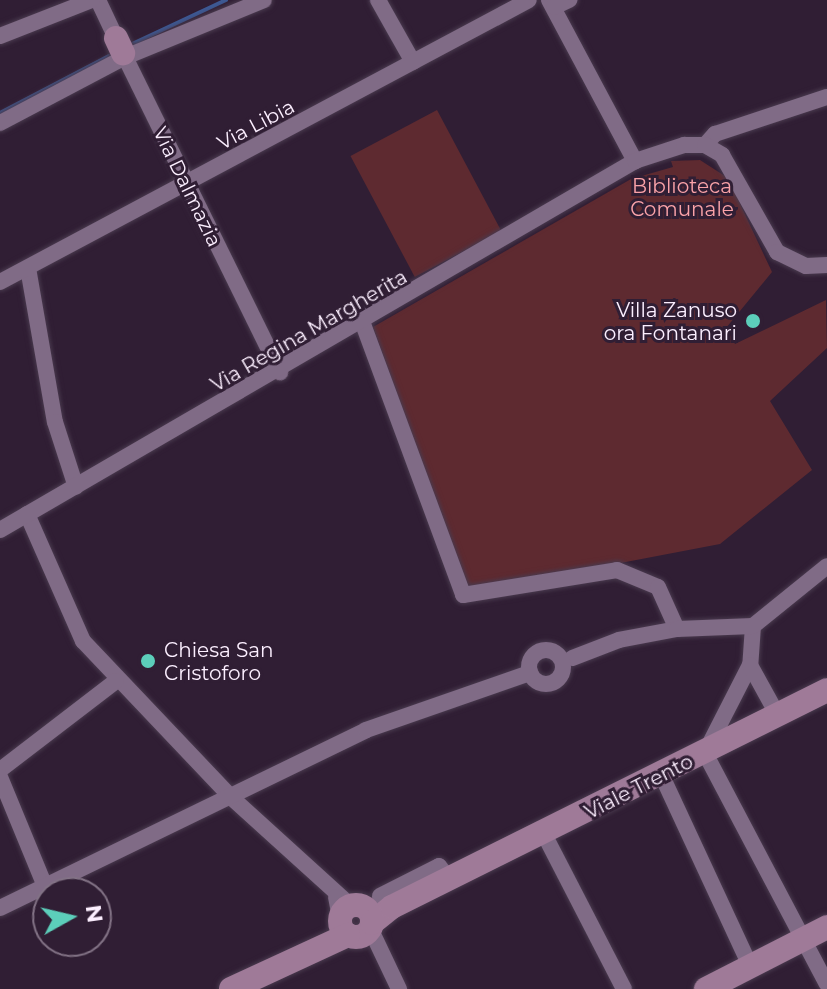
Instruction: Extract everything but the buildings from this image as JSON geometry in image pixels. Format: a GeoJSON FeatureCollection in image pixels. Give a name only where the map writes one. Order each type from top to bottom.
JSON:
{"type":"FeatureCollection","features":[{"type":"Feature","properties":{"kind":"main road","name":"Viale Trento"},"geometry":{"type":"LineString","coordinates":[[231,989],[358,920],[544,834],[827,690]]}},
{"type":"Feature","properties":{"kind":"main road"},"geometry":{"type":"LineString","coordinates":[[706,989],[816,931]]}},
{"type":"Feature","properties":{"kind":"street"},"geometry":{"type":"LineString","coordinates":[[0,36],[95,0]]}},
{"type":"Feature","properties":{"kind":"street","name":"Via Dalmazia"},"geometry":{"type":"LineString","coordinates":[[95,0],[184,186],[280,372]]}},
{"type":"Feature","properties":{"kind":"street"},"geometry":{"type":"LineString","coordinates":[[0,123],[121,49],[264,0]]}},
{"type":"Feature","properties":{"kind":"street"},"geometry":{"type":"LineString","coordinates":[[378,0],[413,62]]}},
{"type":"Feature","properties":{"kind":"street","name":"Via Libia"},"geometry":{"type":"LineString","coordinates":[[0,282],[529,0]]}},
{"type":"Feature","properties":{"kind":"street"},"geometry":{"type":"LineString","coordinates":[[558,2],[635,161]]}},
{"type":"Feature","properties":{"kind":"street"},"geometry":{"type":"LineString","coordinates":[[827,97],[715,134],[705,145],[722,155],[742,182],[769,245],[796,263],[827,265]]}},
{"type":"Feature","properties":{"kind":"street","name":"Via Regina Margherita"},"geometry":{"type":"LineString","coordinates":[[0,530],[363,324],[635,161],[684,145],[705,145]]}},
{"type":"Feature","properties":{"kind":"street"},"geometry":{"type":"LineString","coordinates":[[28,268],[55,422],[76,487]]}},
{"type":"Feature","properties":{"kind":"street"},"geometry":{"type":"LineString","coordinates":[[363,324],[463,595],[617,570],[658,587],[677,629]]}},
{"type":"Feature","properties":{"kind":"street"},"geometry":{"type":"LineString","coordinates":[[27,514],[83,641],[116,681],[358,920],[399,989]]}},
{"type":"Feature","properties":{"kind":"street"},"geometry":{"type":"LineString","coordinates":[[572,658],[619,640],[677,629],[753,626],[827,566]]}},
{"type":"Feature","properties":{"kind":"street"},"geometry":{"type":"LineString","coordinates":[[753,626],[750,665],[705,753],[816,931],[827,984]]}},
{"type":"Feature","properties":{"kind":"street"},"geometry":{"type":"LineString","coordinates":[[750,665],[777,714]]}},
{"type":"Feature","properties":{"kind":"street"},"geometry":{"type":"LineString","coordinates":[[64,877],[232,798],[366,730],[530,673]]}},
{"type":"Feature","properties":{"kind":"street"},"geometry":{"type":"LineString","coordinates":[[0,770],[116,681]]}},
{"type":"Feature","properties":{"kind":"street"},"geometry":{"type":"LineString","coordinates":[[662,776],[750,966]]}},
{"type":"Feature","properties":{"kind":"street"},"geometry":{"type":"LineString","coordinates":[[0,777],[41,877]]}},
{"type":"Feature","properties":{"kind":"street"},"geometry":{"type":"LineString","coordinates":[[544,834],[624,989]]}},
{"type":"Feature","properties":{"kind":"street"},"geometry":{"type":"LineString","coordinates":[[0,908],[32,892]]}},
{"type":"Feature","properties":{"kind":"green space"},"geometry":{"type":"Polygon","coordinates":[[[437,110],[501,231],[415,277],[350,156],[437,110]]]}},
{"type":"Feature","properties":{"kind":"green space","name":"Biblioteca Comunale"},"geometry":{"type":"Polygon","coordinates":[[[700,160],[728,178],[772,272],[726,328],[735,344],[826,300],[827,348],[770,401],[812,470],[720,544],[469,592],[373,327],[631,179],[673,167],[671,161],[700,160]]]}},
{"type":"Feature","properties":{"kind":"waterway"},"geometry":{"type":"LineString","coordinates":[[130,45],[226,0]]}},
{"type":"Feature","properties":{"kind":"waterway"},"geometry":{"type":"LineString","coordinates":[[0,113],[115,53]]}},
{"type":"Feature","properties":{"kind":"place","name":"Villa Zanuso ora Fontanari"},"geometry":{"type":"Point","coordinates":[753,321]}},
{"type":"Feature","properties":{"kind":"place","name":"Chiesa San Cristoforo"},"geometry":{"type":"Point","coordinates":[148,661]}}]}
